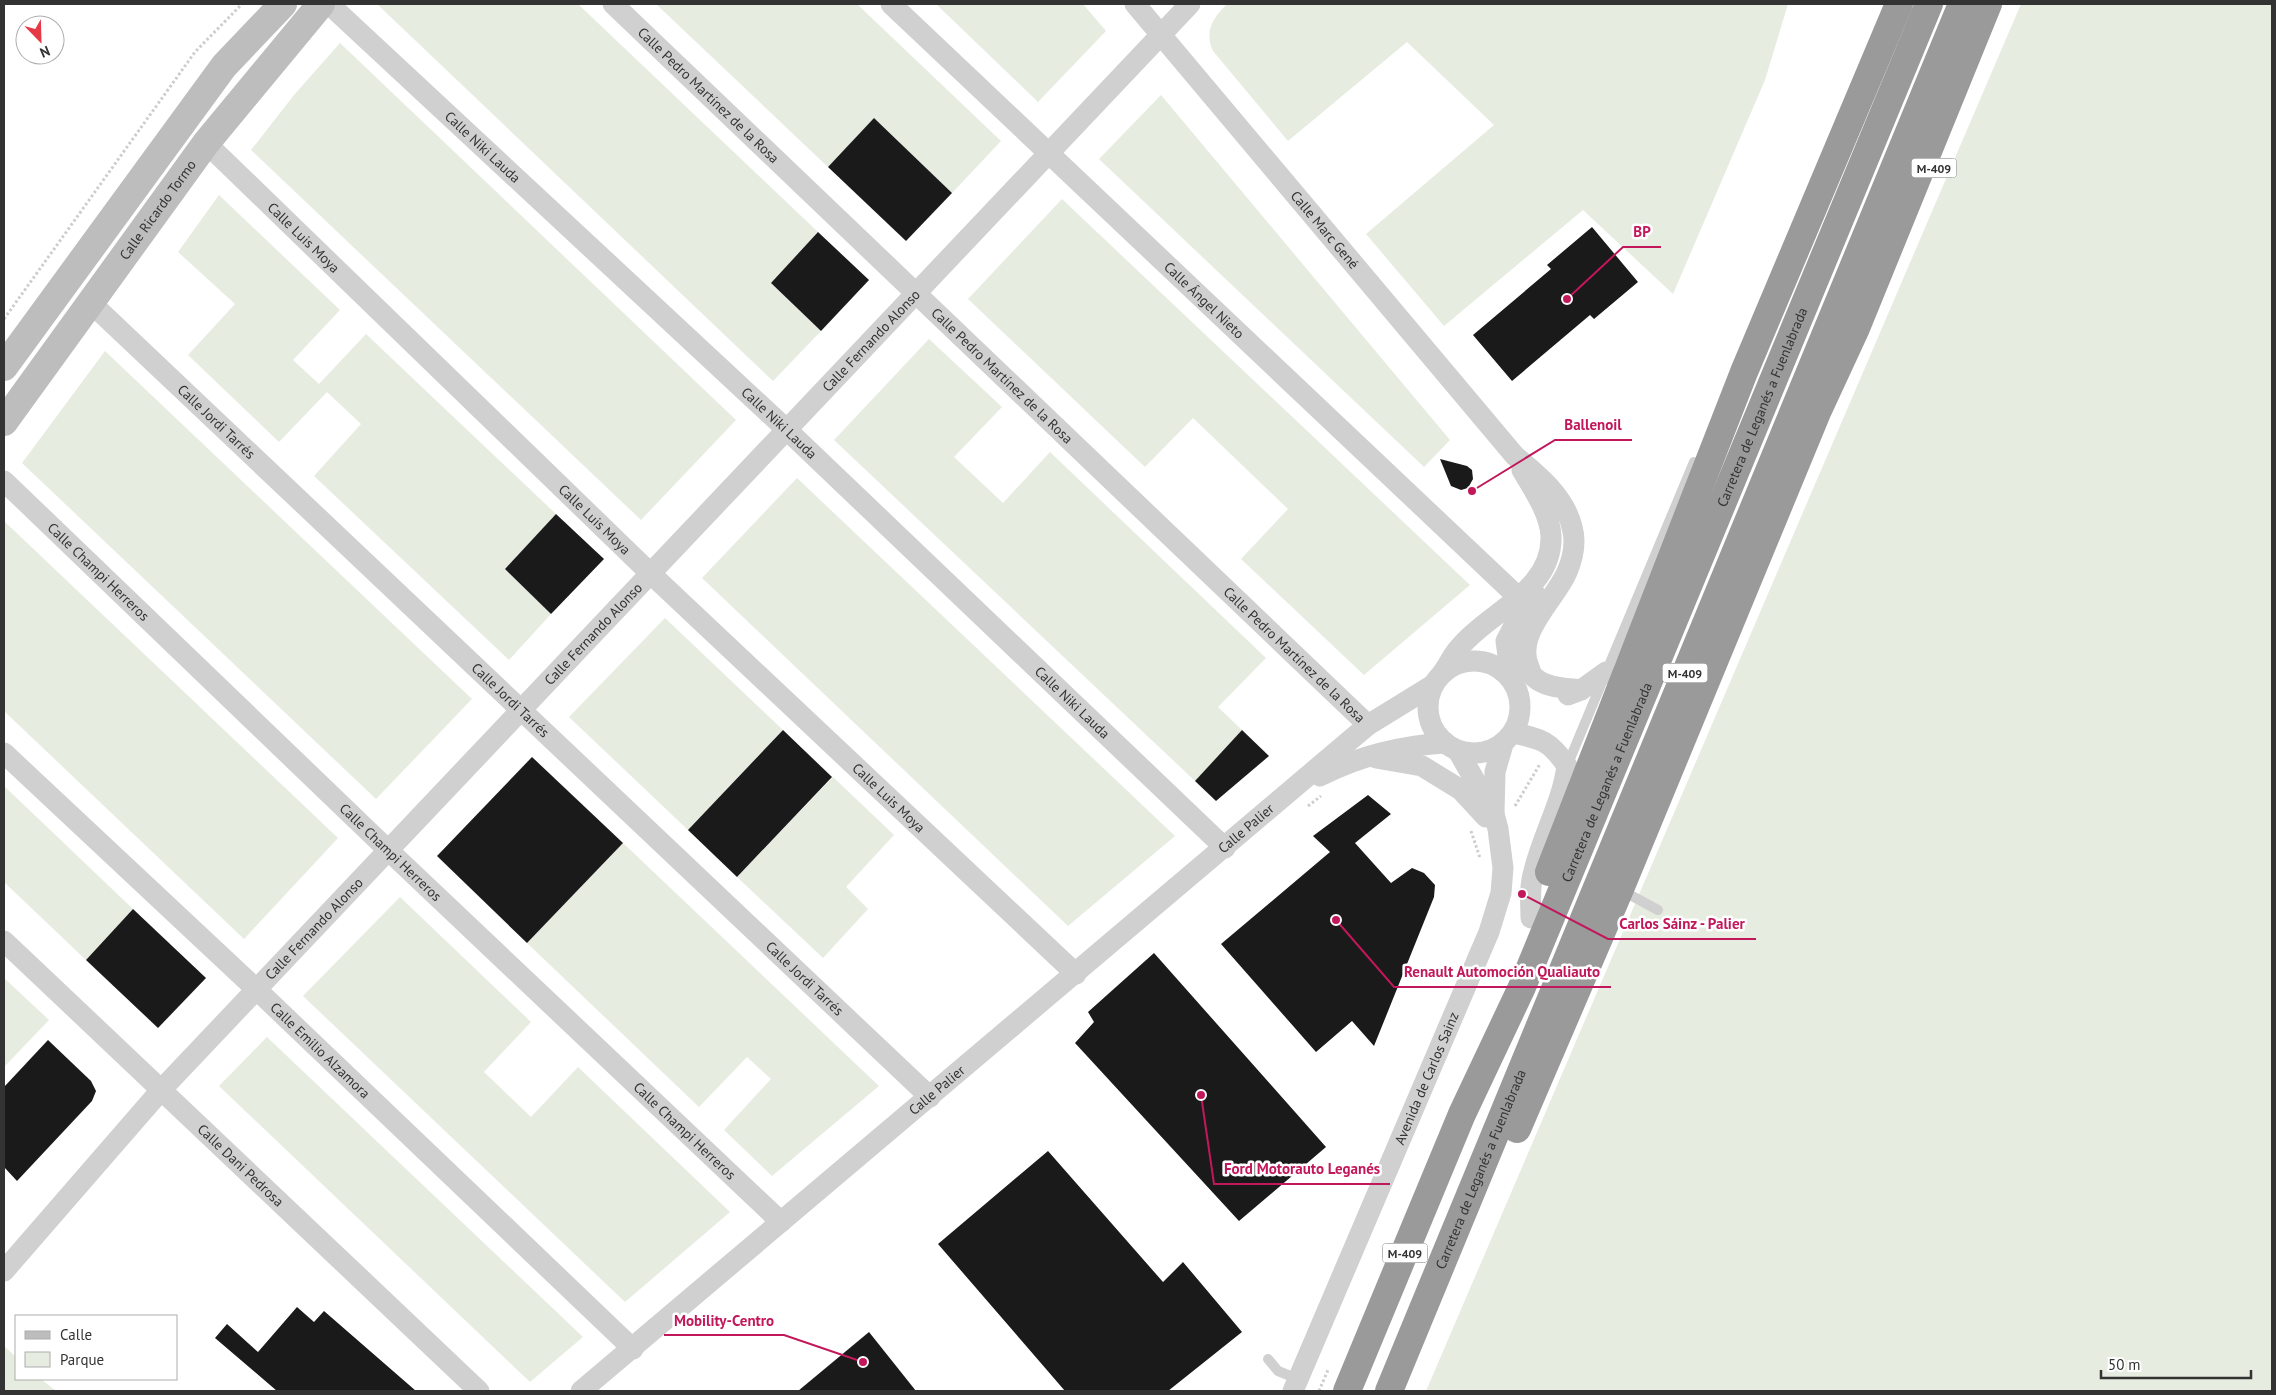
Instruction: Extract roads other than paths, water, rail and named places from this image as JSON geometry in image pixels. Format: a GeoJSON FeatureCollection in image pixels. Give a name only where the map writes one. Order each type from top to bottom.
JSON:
{"type":"FeatureCollection","features":[{"type":"Feature","properties":{"kind":"highway","name":"M-409"},"geometry":{"type":"LineString","coordinates":[[1842,138],[1885,4]]}},
{"type":"Feature","properties":{"kind":"highway","name":"M-409"},"geometry":{"type":"LineString","coordinates":[[1462,1114],[1479,1049],[1744,372],[1899,4]]}},
{"type":"Feature","properties":{"kind":"highway","name":"Carretera de Leganés a Fuenlabrada"},"geometry":{"type":"LineString","coordinates":[[1347,1391],[1462,1114],[1522,987],[1930,4]]}},
{"type":"Feature","properties":{"kind":"highway","name":"Carretera de Leganés a Fuenlabrada"},"geometry":{"type":"LineString","coordinates":[[1389,1391],[1962,4]]}},
{"type":"Feature","properties":{"kind":"highway","name":"M-409"},"geometry":{"type":"LineString","coordinates":[[1409,1342],[1471,1234],[1620,890],[1818,410],[1856,328],[1988,4]]}},
{"type":"Feature","properties":{"kind":"highway","name":"M-409"},"geometry":{"type":"LineString","coordinates":[[1856,328],[1897,256],[2002,4]]}},
{"type":"Feature","properties":{"kind":"street"},"geometry":{"type":"LineString","coordinates":[[4,367],[224,66],[283,4]]}},
{"type":"Feature","properties":{"kind":"street","name":"Calle Ricardo Tormo"},"geometry":{"type":"LineString","coordinates":[[4,422],[206,143],[321,4]]}},
{"type":"Feature","properties":{"kind":"street","name":"Calle Niki Lauda"},"geometry":{"type":"LineString","coordinates":[[329,4],[786,429],[1225,848]]}},
{"type":"Feature","properties":{"kind":"street","name":"Calle Pedro Martínez de la Rosa"},"geometry":{"type":"LineString","coordinates":[[613,4],[1368,725]]}},
{"type":"Feature","properties":{"kind":"street","name":"Calle Ángel Nieto"},"geometry":{"type":"LineString","coordinates":[[891,4],[1518,597]]}},
{"type":"Feature","properties":{"kind":"street","name":"Calle Marc Gené"},"geometry":{"type":"LineString","coordinates":[[1135,4],[1515,456]]}},
{"type":"Feature","properties":{"kind":"street","name":"Calle Fernando Alonso"},"geometry":{"type":"LineString","coordinates":[[4,1271],[162,1089],[1190,4]]}},
{"type":"Feature","properties":{"kind":"street","name":"Calle Luis Moya"},"geometry":{"type":"LineString","coordinates":[[206,143],[650,573],[1076,974]]}},
{"type":"Feature","properties":{"kind":"street","name":"Calle Jordi Tarrés"},"geometry":{"type":"LineString","coordinates":[[90,302],[930,1097]]}},
{"type":"Feature","properties":{"kind":"street"},"geometry":{"type":"LineString","coordinates":[[1515,456],[1536,474],[1562,503],[1572,526],[1574,548],[1568,570],[1556,594],[1533,627],[1526,644],[1526,659],[1534,677],[1549,685],[1581,690]]}},
{"type":"Feature","properties":{"kind":"street","name":"Calle Palier"},"geometry":{"type":"LineString","coordinates":[[582,1391],[1368,725],[1438,679],[1460,646],[1518,597],[1539,576],[1547,558],[1551,536],[1543,509],[1515,456]]}},
{"type":"Feature","properties":{"kind":"street","name":"Calle Champi Herreros"},"geometry":{"type":"LineString","coordinates":[[4,481],[388,850],[782,1222]]}},
{"type":"Feature","properties":{"kind":"street"},"geometry":{"type":"LineString","coordinates":[[1549,488],[1560,533],[1556,564],[1544,586],[1521,612],[1506,642],[1514,684],[1521,705],[1519,720],[1508,738],[1490,751],[1474,754],[1451,747],[1434,731],[1428,716],[1428,700],[1438,679],[1457,664],[1472,661],[1486,662],[1500,668],[1514,684],[1546,698],[1561,698],[1581,690],[1606,672]]}},
{"type":"Feature","properties":{"kind":"street"},"geometry":{"type":"LineString","coordinates":[[1508,738],[1535,738],[1554,747],[1568,766],[1565,784],[1533,875],[1531,918]]}},
{"type":"Feature","properties":{"kind":"street","name":"Avenida de Carlos Sainz"},"geometry":{"type":"LineString","coordinates":[[1296,1385],[1489,932],[1501,893],[1503,868],[1496,822],[1495,772],[1508,738]]}},
{"type":"Feature","properties":{"kind":"street","name":"Calle Palier"},"geometry":{"type":"LineString","coordinates":[[1293,789],[1341,765],[1369,756],[1403,748],[1451,747]]}},
{"type":"Feature","properties":{"kind":"street","name":"Avenida de Carlos Sainz"},"geometry":{"type":"LineString","coordinates":[[1451,747],[1496,822]]}},
{"type":"Feature","properties":{"kind":"street","name":"Calle Emilio Alzamora"},"geometry":{"type":"LineString","coordinates":[[4,754],[256,989],[632,1349]]}},
{"type":"Feature","properties":{"kind":"street"},"geometry":{"type":"LineString","coordinates":[[1369,756],[1422,766],[1436,773],[1461,790],[1496,822]]}},
{"type":"Feature","properties":{"kind":"street","name":"Calle Dani Pedrosa"},"geometry":{"type":"LineString","coordinates":[[4,940],[479,1391]]}},
{"type":"Feature","properties":{"kind":"lane"},"geometry":{"type":"LineString","coordinates":[[1710,428],[1744,372]]}},
{"type":"Feature","properties":{"kind":"lane"},"geometry":{"type":"LineString","coordinates":[[1568,766],[1698,454]]}},
{"type":"Feature","properties":{"kind":"lane"},"geometry":{"type":"LineString","coordinates":[[1620,890],[1658,910]]}},
{"type":"Feature","properties":{"kind":"lane"},"geometry":{"type":"LineString","coordinates":[[1268,1359],[1278,1371],[1296,1385]]}},
{"type":"Feature","properties":{"kind":"place","name":"BP"},"geometry":{"type":"Point","coordinates":[1567,299]}},
{"type":"Feature","properties":{"kind":"place","name":"Ballenoil"},"geometry":{"type":"Point","coordinates":[1472,491]}},
{"type":"Feature","properties":{"kind":"place","name":"Carlos Sáinz - Palier"},"geometry":{"type":"Point","coordinates":[1522,894]}},
{"type":"Feature","properties":{"kind":"place","name":"Renault Automoción Qualiauto"},"geometry":{"type":"Point","coordinates":[1336,920]}},
{"type":"Feature","properties":{"kind":"place","name":"Ford Motorauto Leganés"},"geometry":{"type":"Point","coordinates":[1201,1095]}},
{"type":"Feature","properties":{"kind":"place","name":"Mobility-Centro"},"geometry":{"type":"Point","coordinates":[863,1362]}}]}
